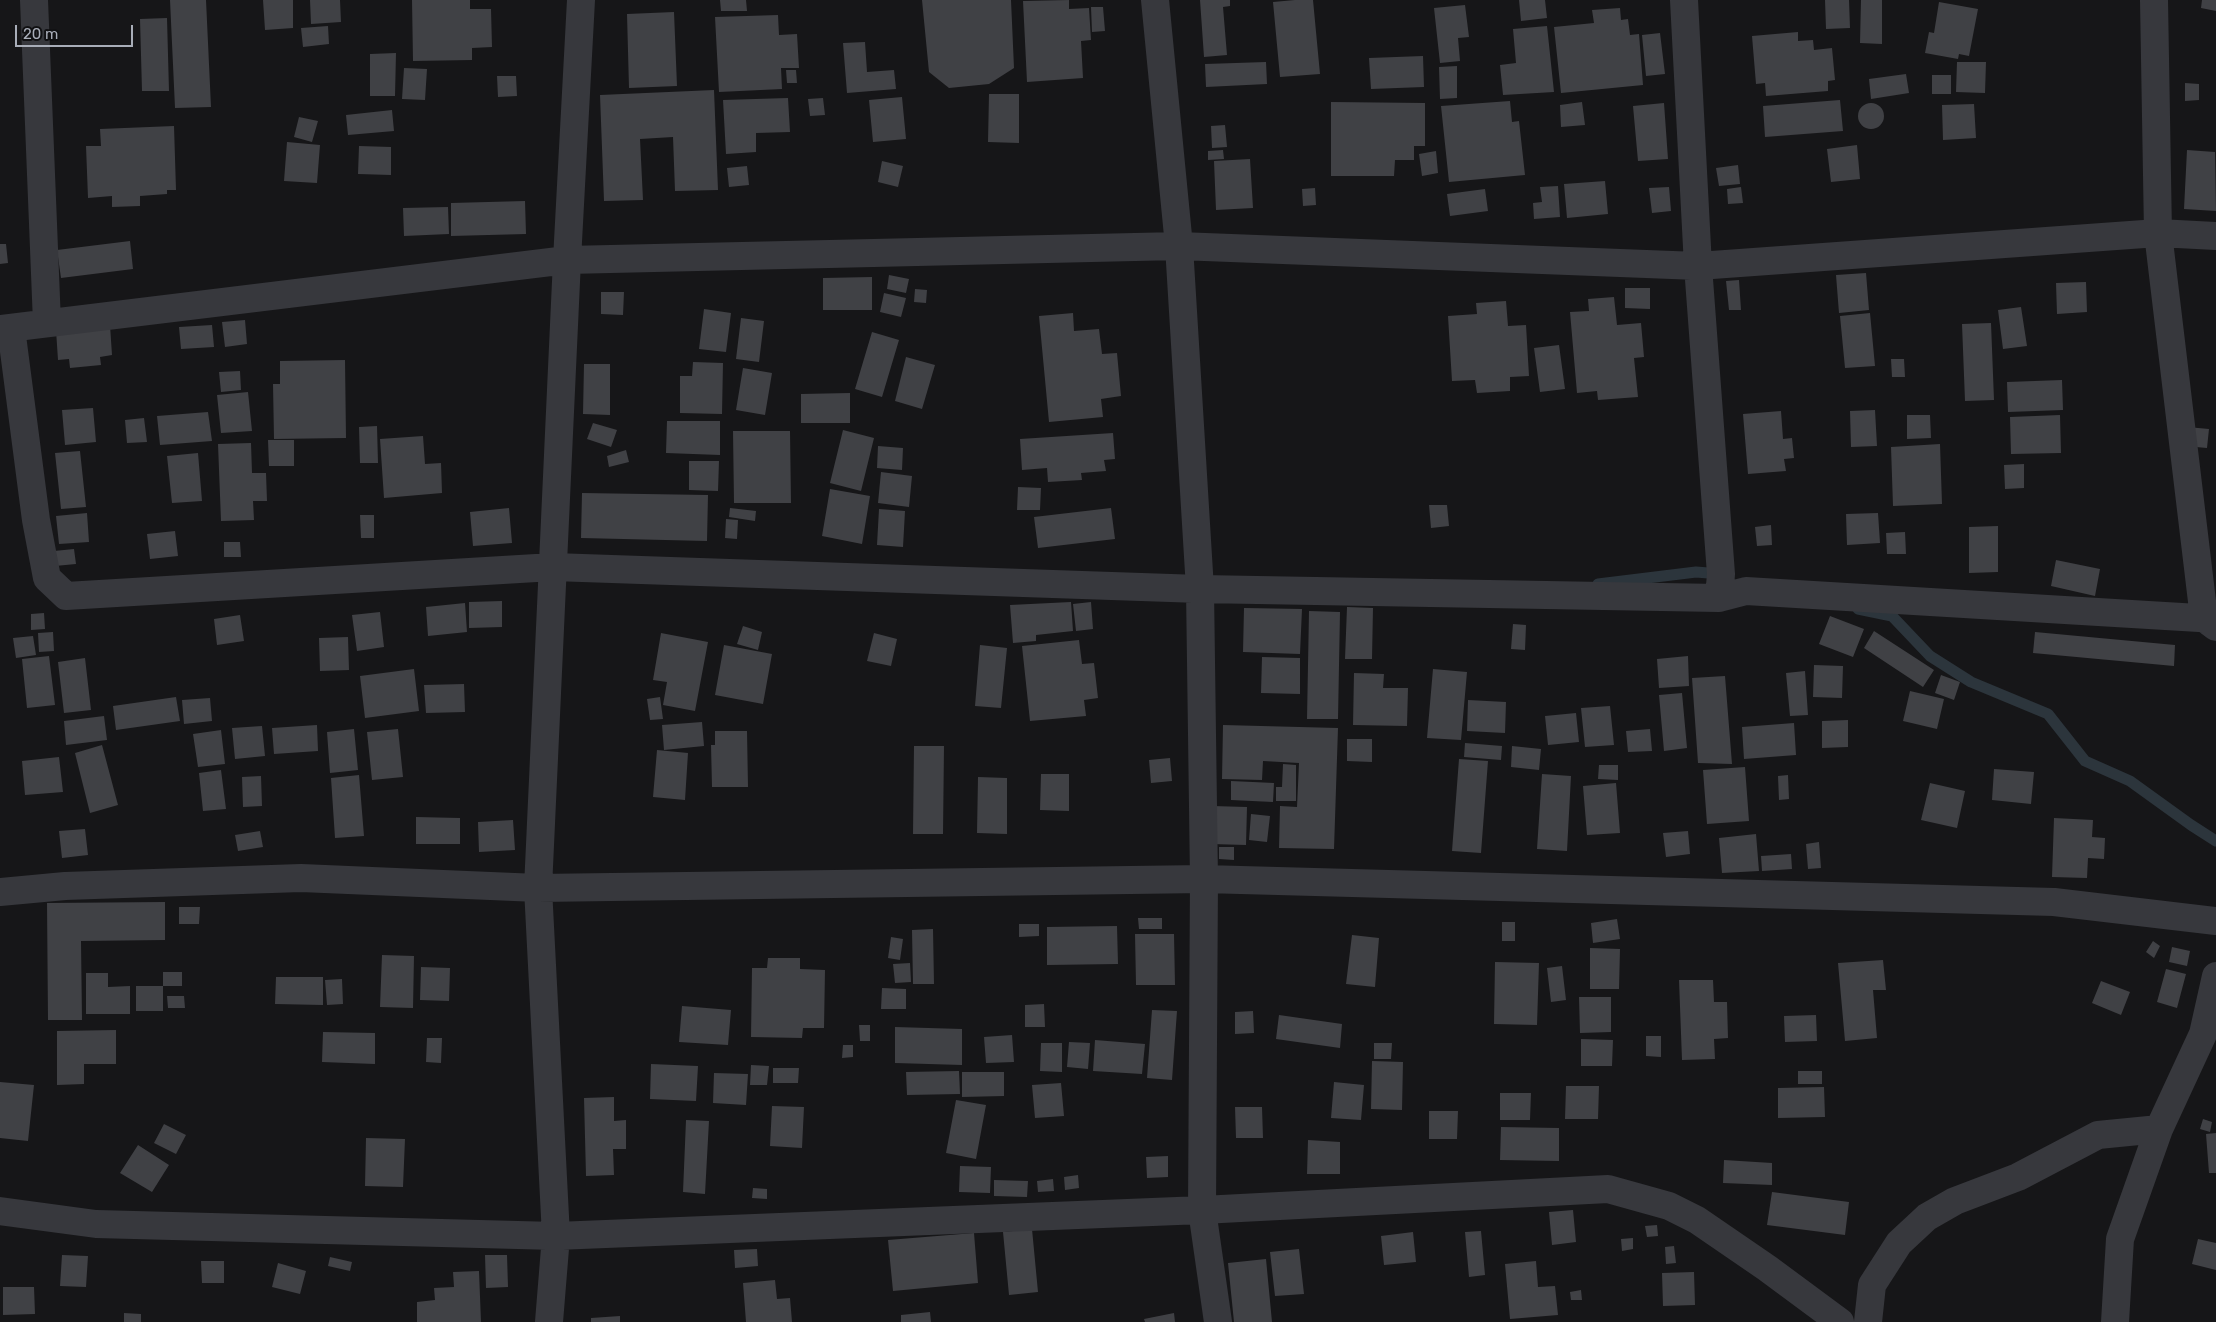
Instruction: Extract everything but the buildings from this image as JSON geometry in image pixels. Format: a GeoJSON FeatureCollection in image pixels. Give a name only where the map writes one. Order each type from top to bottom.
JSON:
{"type":"FeatureCollection","features":[{"type":"Feature","properties":{"kind":"street"},"geometry":{"type":"LineString","coordinates":[[34,0],[47,323]]}},
{"type":"Feature","properties":{"kind":"street"},"geometry":{"type":"LineString","coordinates":[[549,1322],[556,1236],[538,888],[581,0]]}},
{"type":"Feature","properties":{"kind":"street"},"geometry":{"type":"LineString","coordinates":[[1155,0],[1179,246],[1200,588],[1204,879],[1202,1210],[1218,1322]]}},
{"type":"Feature","properties":{"kind":"street"},"geometry":{"type":"LineString","coordinates":[[1684,0],[1698,266],[1721,574],[1719,598]]}},
{"type":"Feature","properties":{"kind":"street"},"geometry":{"type":"LineString","coordinates":[[2154,0],[2158,233],[2212,621],[1746,591],[1719,598],[1200,588],[553,566],[66,596],[46,578],[6,328],[567,260],[1179,246],[1698,266],[2158,233],[2216,236]]}},
{"type":"Feature","properties":{"kind":"street"},"geometry":{"type":"LineString","coordinates":[[0,892],[65,886],[301,878],[538,888],[1204,879],[2054,902],[2216,921]]}},
{"type":"Feature","properties":{"kind":"street"},"geometry":{"type":"LineString","coordinates":[[2115,1322],[2120,1239],[2159,1129],[2203,1034],[2216,976]]}},
{"type":"Feature","properties":{"kind":"street"},"geometry":{"type":"LineString","coordinates":[[1868,1322],[1872,1285],[1899,1243],[1927,1216],[1955,1201],[2018,1178],[2098,1135],[2159,1129]]}},
{"type":"Feature","properties":{"kind":"street"},"geometry":{"type":"LineString","coordinates":[[0,1211],[96,1224],[556,1236],[1202,1210],[1608,1189],[1670,1206],[1697,1220],[1767,1268],[1840,1322]]}},
{"type":"Feature","properties":{"kind":"waterway"},"geometry":{"type":"LineString","coordinates":[[1598,584],[1696,572],[1721,574]]}},
{"type":"Feature","properties":{"kind":"waterway"},"geometry":{"type":"LineString","coordinates":[[1858,609],[1892,616],[1930,656],[1971,682],[2048,714],[2085,761],[2130,781],[2216,841]]}}]}
